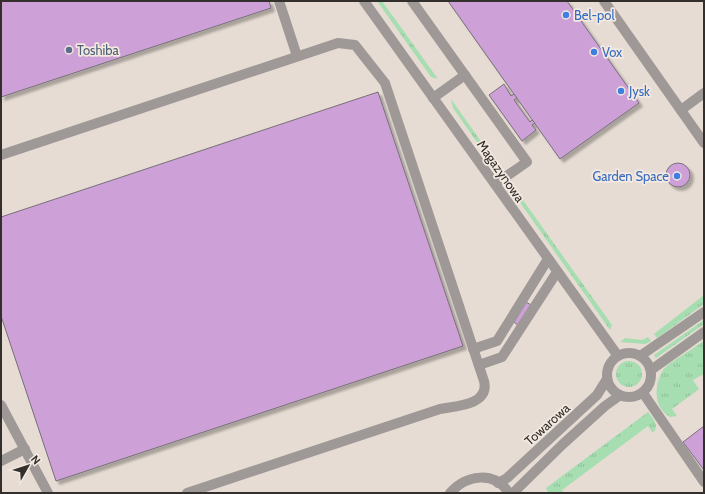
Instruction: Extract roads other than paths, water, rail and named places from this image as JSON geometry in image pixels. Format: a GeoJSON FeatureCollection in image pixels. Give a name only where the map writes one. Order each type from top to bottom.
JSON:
{"type":"FeatureCollection","features":[{"type":"Feature","properties":{"kind":"street"},"geometry":{"type":"LineString","coordinates":[[279,1],[297,56]]}},
{"type":"Feature","properties":{"kind":"street","name":"Magazynowa"},"geometry":{"type":"LineString","coordinates":[[364,1],[618,356]]}},
{"type":"Feature","properties":{"kind":"street"},"geometry":{"type":"LineString","coordinates":[[412,1],[527,162],[495,184]]}},
{"type":"Feature","properties":{"kind":"street"},"geometry":{"type":"LineString","coordinates":[[604,1],[704,143]]}},
{"type":"Feature","properties":{"kind":"street"},"geometry":{"type":"LineString","coordinates":[[1,155],[338,43],[355,45],[385,83],[479,365],[485,387],[482,396],[472,402],[440,409],[187,493]]}},
{"type":"Feature","properties":{"kind":"street"},"geometry":{"type":"LineString","coordinates":[[433,98],[465,75]]}},
{"type":"Feature","properties":{"kind":"street"},"geometry":{"type":"LineString","coordinates":[[681,110],[704,93]]}},
{"type":"Feature","properties":{"kind":"street"},"geometry":{"type":"LineString","coordinates":[[473,349],[497,341],[548,259]]}},
{"type":"Feature","properties":{"kind":"street"},"geometry":{"type":"LineString","coordinates":[[479,365],[502,357],[557,272]]}},
{"type":"Feature","properties":{"kind":"street"},"geometry":{"type":"LineString","coordinates":[[640,356],[704,312]]}},
{"type":"Feature","properties":{"kind":"street"},"geometry":{"type":"LineString","coordinates":[[650,370],[704,332]]}},
{"type":"Feature","properties":{"kind":"street"},"geometry":{"type":"LineString","coordinates":[[629,353],[640,356],[645,360],[650,370],[649,384],[643,393],[633,397],[619,396],[611,388],[607,379],[610,365],[618,356],[629,353]]}},
{"type":"Feature","properties":{"kind":"street","name":"Towarowa"},"geometry":{"type":"LineString","coordinates":[[498,483],[507,478],[597,395],[607,379]]}},
{"type":"Feature","properties":{"kind":"street"},"geometry":{"type":"LineString","coordinates":[[643,393],[704,482]]}},
{"type":"Feature","properties":{"kind":"street","name":"Towarowa"},"geometry":{"type":"LineString","coordinates":[[514,493],[569,439],[605,406],[619,396]]}},
{"type":"Feature","properties":{"kind":"street"},"geometry":{"type":"LineString","coordinates":[[1,405],[48,493]]}},
{"type":"Feature","properties":{"kind":"street"},"geometry":{"type":"LineString","coordinates":[[1,461],[25,449]]}},
{"type":"Feature","properties":{"kind":"street"},"geometry":{"type":"LineString","coordinates":[[450,493],[459,483],[474,477],[484,477],[498,483],[509,493]]}},
{"type":"Feature","properties":{"kind":"place","name":"Bel-pol"},"geometry":{"type":"Point","coordinates":[566,15]}},
{"type":"Feature","properties":{"kind":"place","name":"Toshiba"},"geometry":{"type":"Point","coordinates":[69,50]}},
{"type":"Feature","properties":{"kind":"place","name":"Vox"},"geometry":{"type":"Point","coordinates":[594,52]}},
{"type":"Feature","properties":{"kind":"place","name":"Jysk"},"geometry":{"type":"Point","coordinates":[621,91]}},
{"type":"Feature","properties":{"kind":"place","name":"Garden Space"},"geometry":{"type":"Point","coordinates":[677,176]}}]}
